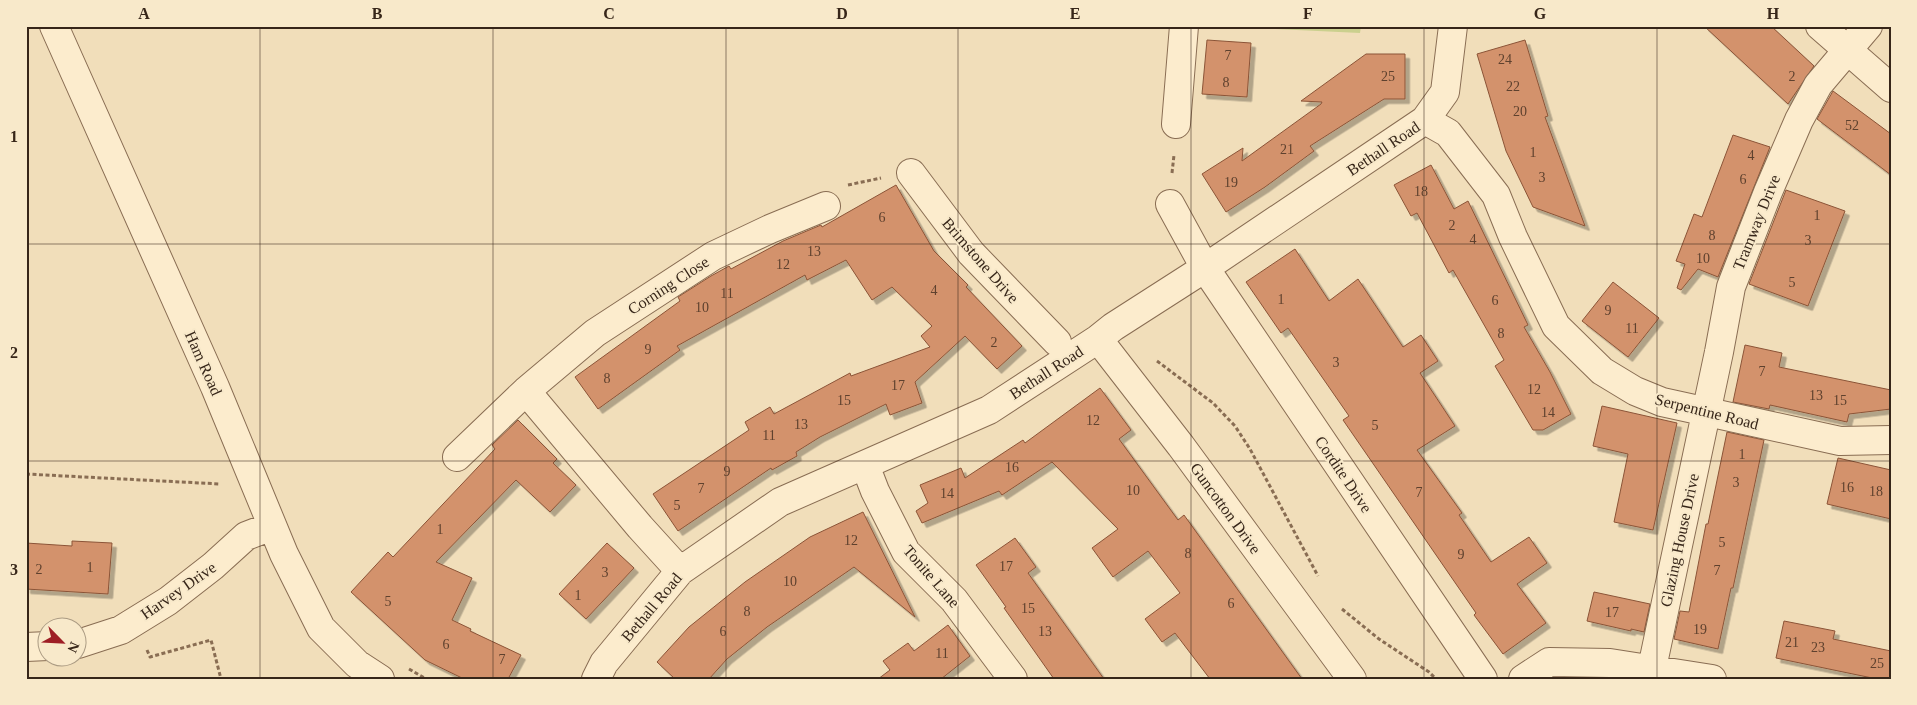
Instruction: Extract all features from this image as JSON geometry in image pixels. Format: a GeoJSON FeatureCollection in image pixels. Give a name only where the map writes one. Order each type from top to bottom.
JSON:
{"type":"FeatureCollection","features":[{"type":"Feature","properties":{"kind":"street","name":"Ham Road"},"geometry":{"type":"LineString","coordinates":[[54,26],[215,387],[284,554],[321,628],[357,664],[380,679]]}},
{"type":"Feature","properties":{"kind":"street"},"geometry":{"type":"LineString","coordinates":[[1176,124],[1184,26]]}},
{"type":"Feature","properties":{"kind":"street","name":"Bethall Road"},"geometry":{"type":"LineString","coordinates":[[596,679],[604,663],[680,570],[780,502],[989,410],[1425,120],[1445,92],[1453,26]]}},
{"type":"Feature","properties":{"kind":"street"},"geometry":{"type":"LineString","coordinates":[[1820,26],[1891,88]]}},
{"type":"Feature","properties":{"kind":"street","name":"Tramway Drive"},"geometry":{"type":"LineString","coordinates":[[1705,411],[1731,288],[1768,192],[1799,120],[1818,85],[1848,52],[1868,26]]}},
{"type":"Feature","properties":{"kind":"street","name":"Serpentine Road"},"geometry":{"type":"LineString","coordinates":[[1425,120],[1448,132],[1496,195],[1513,236],[1556,326],[1602,371],[1635,391],[1662,402],[1840,441],[1891,440]]}},
{"type":"Feature","properties":{"kind":"street","name":"Brimstone Drive"},"geometry":{"type":"LineString","coordinates":[[910,172],[971,253],[1057,342]]}},
{"type":"Feature","properties":{"kind":"street","name":"Cordite Drive"},"geometry":{"type":"LineString","coordinates":[[1170,204],[1205,268],[1483,679]]}},
{"type":"Feature","properties":{"kind":"street","name":"Corning Close"},"geometry":{"type":"LineString","coordinates":[[457,457],[526,391],[595,333],[713,256],[770,229],[826,206]]}},
{"type":"Feature","properties":{"kind":"street","name":"Guncotton Drive"},"geometry":{"type":"LineString","coordinates":[[1098,339],[1181,446],[1352,679]]}},
{"type":"Feature","properties":{"kind":"street"},"geometry":{"type":"LineString","coordinates":[[526,391],[640,527],[680,570]]}},
{"type":"Feature","properties":{"kind":"street","name":"Glazing House Drive"},"geometry":{"type":"LineString","coordinates":[[1652,674],[1705,411]]}},
{"type":"Feature","properties":{"kind":"street","name":"Tonite Lane"},"geometry":{"type":"LineString","coordinates":[[866,465],[875,491],[906,552],[954,600],[1003,676]]}},
{"type":"Feature","properties":{"kind":"street","name":"Harvey Drive"},"geometry":{"type":"LineString","coordinates":[[88,641],[121,630],[168,601],[213,566],[246,536],[272,526]]}},
{"type":"Feature","properties":{"kind":"street"},"geometry":{"type":"LineString","coordinates":[[1523,679],[1549,662],[1610,663],[1652,674],[1712,679]]}},
{"type":"Feature","properties":{"kind":"path"},"geometry":{"type":"LineString","coordinates":[[1170,204],[1176,124]]}},
{"type":"Feature","properties":{"kind":"path"},"geometry":{"type":"LineString","coordinates":[[826,206],[831,192],[854,183],[910,172]]}},
{"type":"Feature","properties":{"kind":"path"},"geometry":{"type":"LineString","coordinates":[[1152,357],[1214,403],[1235,426],[1270,484],[1323,584]]}},
{"type":"Feature","properties":{"kind":"path"},"geometry":{"type":"LineString","coordinates":[[26,474],[223,484],[255,482]]}},
{"type":"Feature","properties":{"kind":"path"},"geometry":{"type":"LineString","coordinates":[[1338,604],[1379,639],[1429,672],[1436,679]]}},
{"type":"Feature","properties":{"kind":"path"},"geometry":{"type":"LineString","coordinates":[[145,641],[150,657],[211,640],[221,679]]}},
{"type":"Feature","properties":{"kind":"green space"},"geometry":{"type":"Polygon","coordinates":[[[1252,26],[1361,26],[1360,33],[1252,28],[1252,26]]]}},
{"type":"Feature","properties":{"kind":"building"},"geometry":{"type":"Polygon","coordinates":[[[1704,26],[1771,26],[1814,66],[1788,104],[1704,26]]]}},
{"type":"Feature","properties":{"kind":"building"},"geometry":{"type":"Polygon","coordinates":[[[1207,40],[1251,43],[1247,97],[1202,94],[1207,40]]]}},
{"type":"Feature","properties":{"kind":"building"},"geometry":{"type":"Polygon","coordinates":[[[1525,40],[1548,116],[1545,117],[1585,226],[1533,207],[1506,151],[1477,54],[1525,40]]]}},
{"type":"Feature","properties":{"kind":"building"},"geometry":{"type":"Polygon","coordinates":[[[1366,54],[1405,54],[1405,99],[1384,99],[1310,146],[1314,151],[1265,187],[1226,212],[1202,174],[1243,148],[1242,161],[1321,104],[1322,102],[1301,101],[1366,54]]]}},
{"type":"Feature","properties":{"kind":"building"},"geometry":{"type":"Polygon","coordinates":[[[1833,91],[1891,134],[1891,175],[1817,119],[1833,91]]]}},
{"type":"Feature","properties":{"kind":"building"},"geometry":{"type":"Polygon","coordinates":[[[1733,135],[1770,147],[1718,277],[1698,269],[1681,290],[1677,288],[1685,264],[1676,261],[1694,214],[1702,217],[1733,135]]]}},
{"type":"Feature","properties":{"kind":"building"},"geometry":{"type":"Polygon","coordinates":[[[1431,165],[1454,209],[1468,201],[1528,325],[1524,327],[1571,414],[1543,430],[1533,430],[1495,366],[1504,360],[1453,270],[1449,273],[1417,213],[1411,216],[1394,185],[1431,165]]]}},
{"type":"Feature","properties":{"kind":"building"},"geometry":{"type":"Polygon","coordinates":[[[896,185],[934,251],[968,285],[966,287],[1022,346],[997,369],[965,336],[915,382],[922,403],[890,415],[886,404],[820,437],[796,452],[797,456],[772,470],[771,468],[678,531],[653,494],[749,430],[745,422],[770,407],[774,414],[850,373],[851,376],[930,347],[921,336],[932,326],[892,287],[872,300],[846,260],[807,280],[805,275],[677,346],[680,350],[598,409],[575,377],[680,301],[678,297],[711,276],[729,266],[731,269],[783,241],[821,225],[822,227],[896,185]]]}},
{"type":"Feature","properties":{"kind":"building"},"geometry":{"type":"Polygon","coordinates":[[[1786,190],[1845,211],[1808,306],[1749,284],[1786,190]]]}},
{"type":"Feature","properties":{"kind":"building"},"geometry":{"type":"Polygon","coordinates":[[[1295,249],[1329,301],[1358,279],[1403,347],[1421,335],[1438,361],[1420,373],[1455,426],[1417,450],[1462,513],[1459,515],[1491,562],[1529,537],[1547,563],[1517,584],[1546,623],[1503,654],[1474,615],[1476,613],[1343,420],[1349,416],[1288,328],[1281,333],[1246,282],[1295,249]]]}},
{"type":"Feature","properties":{"kind":"building"},"geometry":{"type":"Polygon","coordinates":[[[1613,282],[1659,318],[1628,357],[1582,321],[1613,282]]]}},
{"type":"Feature","properties":{"kind":"building"},"geometry":{"type":"Polygon","coordinates":[[[1745,345],[1782,353],[1779,367],[1891,390],[1891,409],[1849,414],[1847,422],[1770,405],[1769,409],[1733,402],[1745,345]]]}},
{"type":"Feature","properties":{"kind":"building"},"geometry":{"type":"Polygon","coordinates":[[[1100,388],[1131,430],[1119,439],[1178,520],[1184,515],[1302,679],[1210,679],[1175,633],[1162,642],[1145,619],[1180,593],[1148,551],[1113,577],[1092,548],[1118,529],[1052,462],[1002,495],[999,491],[922,523],[916,511],[928,503],[920,485],[961,468],[965,478],[1023,440],[1025,443],[1100,388]]]}},
{"type":"Feature","properties":{"kind":"building"},"geometry":{"type":"Polygon","coordinates":[[[1602,406],[1677,423],[1653,530],[1614,522],[1628,454],[1593,446],[1602,406]]]}},
{"type":"Feature","properties":{"kind":"building"},"geometry":{"type":"Polygon","coordinates":[[[518,420],[557,459],[553,463],[576,485],[550,512],[516,480],[436,562],[472,578],[452,620],[471,629],[470,631],[521,655],[508,679],[464,679],[425,660],[351,592],[388,552],[393,557],[495,449],[492,445],[518,420]]]}},
{"type":"Feature","properties":{"kind":"building"},"geometry":{"type":"Polygon","coordinates":[[[1727,432],[1764,440],[1733,588],[1731,588],[1718,649],[1674,639],[1680,611],[1689,612],[1706,524],[1708,524],[1727,432]]]}},
{"type":"Feature","properties":{"kind":"building"},"geometry":{"type":"Polygon","coordinates":[[[1838,458],[1891,470],[1891,519],[1827,504],[1838,458]]]}},
{"type":"Feature","properties":{"kind":"building"},"geometry":{"type":"Polygon","coordinates":[[[863,512],[915,617],[854,567],[767,627],[727,659],[709,679],[675,679],[657,662],[689,627],[745,582],[810,537],[863,512]]]}},
{"type":"Feature","properties":{"kind":"building"},"geometry":{"type":"Polygon","coordinates":[[[1015,538],[1036,567],[1028,573],[1104,679],[1054,679],[976,565],[1015,538]]]}},
{"type":"Feature","properties":{"kind":"building"},"geometry":{"type":"Polygon","coordinates":[[[72,541],[112,543],[108,594],[26,589],[26,543],[72,546],[72,541]]]}},
{"type":"Feature","properties":{"kind":"building"},"geometry":{"type":"Polygon","coordinates":[[[607,543],[634,568],[586,619],[559,594],[607,543]]]}},
{"type":"Feature","properties":{"kind":"building"},"geometry":{"type":"Polygon","coordinates":[[[1594,592],[1650,604],[1644,632],[1587,621],[1594,592]]]}},
{"type":"Feature","properties":{"kind":"building"},"geometry":{"type":"Polygon","coordinates":[[[1784,621],[1835,631],[1833,639],[1891,651],[1891,679],[1877,679],[1776,658],[1784,621]]]}},
{"type":"Feature","properties":{"kind":"building"},"geometry":{"type":"Polygon","coordinates":[[[948,625],[970,656],[941,679],[878,679],[890,670],[883,661],[908,643],[914,651],[948,625]]]}}]}
